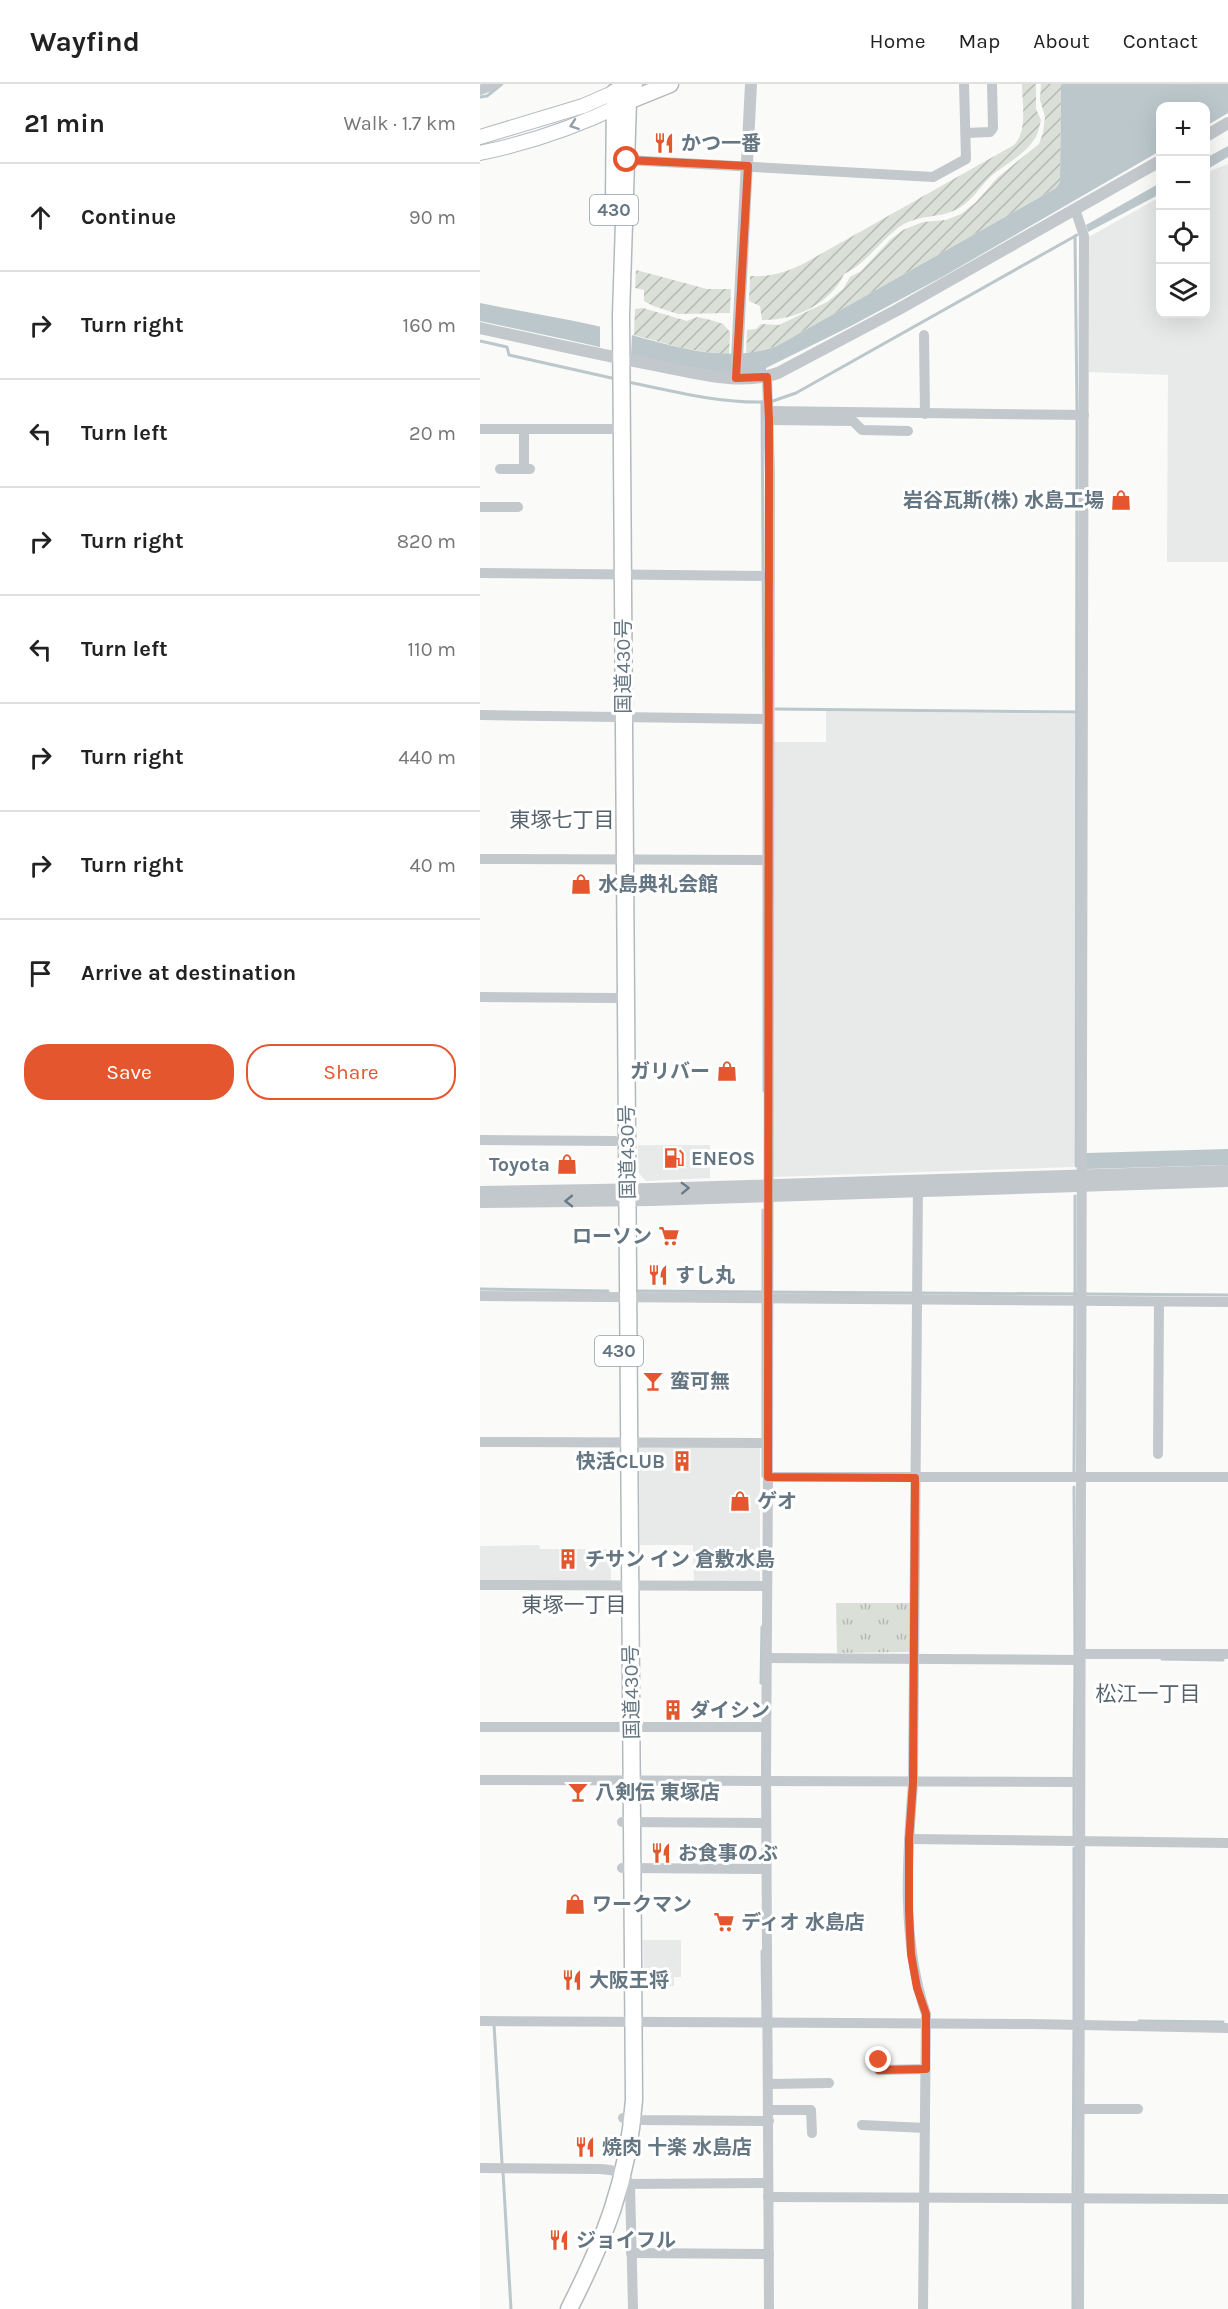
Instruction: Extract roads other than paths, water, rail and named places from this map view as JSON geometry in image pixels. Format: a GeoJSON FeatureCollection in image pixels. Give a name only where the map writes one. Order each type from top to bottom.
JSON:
{"type":"FeatureCollection","features":[{"type":"Feature","properties":{"kind":"highway"},"geometry":{"type":"LineString","coordinates":[[620,100],[634,84]]}},
{"type":"Feature","properties":{"kind":"highway"},"geometry":{"type":"LineString","coordinates":[[620,100],[670,84]]}},
{"type":"Feature","properties":{"kind":"highway","name":"国道430号"},"geometry":{"type":"LineString","coordinates":[[615,330],[627,160],[620,100]]}},
{"type":"Feature","properties":{"kind":"highway","name":"国道430号"},"geometry":{"type":"LineString","coordinates":[[569,2309],[607,2228],[622,2176],[628,2119],[624,1298],[615,354],[620,100]]}},
{"type":"Feature","properties":{"kind":"highway","name":"国道430号"},"geometry":{"type":"LineString","coordinates":[[616,379],[611,429],[617,575]]}},
{"type":"Feature","properties":{"kind":"highway","name":"国道430号"},"geometry":{"type":"LineString","coordinates":[[619,860],[615,1141],[622,1195]]}},
{"type":"Feature","properties":{"kind":"highway","name":"国道430号"},"geometry":{"type":"LineString","coordinates":[[558,2309],[622,2176]]}},
{"type":"Feature","properties":{"kind":"main road"},"geometry":{"type":"LineString","coordinates":[[480,137],[583,106],[620,100]]}},
{"type":"Feature","properties":{"kind":"main road"},"geometry":{"type":"LineString","coordinates":[[480,153],[532,139],[595,117],[620,100]]}},
{"type":"Feature","properties":{"kind":"street"},"geometry":{"type":"LineString","coordinates":[[480,90],[495,84]]}},
{"type":"Feature","properties":{"kind":"street"},"geometry":{"type":"LineString","coordinates":[[737,376],[751,84]]}},
{"type":"Feature","properties":{"kind":"street"},"geometry":{"type":"LineString","coordinates":[[627,160],[933,177],[966,159],[964,84]]}},
{"type":"Feature","properties":{"kind":"street"},"geometry":{"type":"LineString","coordinates":[[966,133],[990,132],[993,128],[992,84]]}},
{"type":"Feature","properties":{"kind":"street"},"geometry":{"type":"LineString","coordinates":[[1210,134],[1228,123]]}},
{"type":"Feature","properties":{"kind":"street"},"geometry":{"type":"LineString","coordinates":[[480,328],[737,376],[767,377],[899,309],[1156,164]]}},
{"type":"Feature","properties":{"kind":"street"},"geometry":{"type":"LineString","coordinates":[[1075,209],[1083,231],[1079,415],[1082,1180],[1079,1299],[1079,2309]]}},
{"type":"Feature","properties":{"kind":"street"},"geometry":{"type":"LineString","coordinates":[[924,335],[925,414]]}},
{"type":"Feature","properties":{"kind":"street"},"geometry":{"type":"LineString","coordinates":[[767,377],[769,409],[765,576],[765,861],[768,1190],[764,1443],[768,1477],[764,1586],[766,1658],[763,1727],[766,1781],[763,1869],[765,2021],[769,2084],[766,2118],[768,2197],[766,2254],[769,2309]]}},
{"type":"Feature","properties":{"kind":"street"},"geometry":{"type":"LineString","coordinates":[[769,409],[925,414],[1079,415]]}},
{"type":"Feature","properties":{"kind":"street"},"geometry":{"type":"LineString","coordinates":[[769,409],[853,421],[862,430],[908,431]]}},
{"type":"Feature","properties":{"kind":"street"},"geometry":{"type":"LineString","coordinates":[[480,429],[611,429]]}},
{"type":"Feature","properties":{"kind":"street"},"geometry":{"type":"LineString","coordinates":[[500,469],[527,469],[524,429]]}},
{"type":"Feature","properties":{"kind":"street"},"geometry":{"type":"LineString","coordinates":[[480,507],[518,507]]}},
{"type":"Feature","properties":{"kind":"street"},"geometry":{"type":"LineString","coordinates":[[480,573],[765,576]]}},
{"type":"Feature","properties":{"kind":"street"},"geometry":{"type":"LineString","coordinates":[[480,715],[766,719]]}},
{"type":"Feature","properties":{"kind":"street"},"geometry":{"type":"LineString","coordinates":[[480,859],[765,861]]}},
{"type":"Feature","properties":{"kind":"street"},"geometry":{"type":"LineString","coordinates":[[480,997],[616,998]]}},
{"type":"Feature","properties":{"kind":"street"},"geometry":{"type":"LineString","coordinates":[[480,1140],[615,1141]]}},
{"type":"Feature","properties":{"kind":"street"},"geometry":{"type":"LineString","coordinates":[[480,1202],[622,1195],[1082,1180],[1228,1171]]}},
{"type":"Feature","properties":{"kind":"street"},"geometry":{"type":"LineString","coordinates":[[1082,1180],[1228,1181]]}},
{"type":"Feature","properties":{"kind":"street"},"geometry":{"type":"LineString","coordinates":[[918,1186],[913,1783],[909,1839],[911,1954],[917,1988],[926,2014],[923,2309]]}},
{"type":"Feature","properties":{"kind":"street"},"geometry":{"type":"LineString","coordinates":[[480,1192],[622,1195]]}},
{"type":"Feature","properties":{"kind":"street"},"geometry":{"type":"LineString","coordinates":[[480,1296],[624,1298],[916,1295],[1228,1302]]}},
{"type":"Feature","properties":{"kind":"street"},"geometry":{"type":"LineString","coordinates":[[1158,1454],[1160,1302]]}},
{"type":"Feature","properties":{"kind":"street"},"geometry":{"type":"LineString","coordinates":[[480,1442],[764,1443]]}},
{"type":"Feature","properties":{"kind":"street"},"geometry":{"type":"LineString","coordinates":[[768,1477],[1228,1477]]}},
{"type":"Feature","properties":{"kind":"street"},"geometry":{"type":"LineString","coordinates":[[480,1585],[764,1586]]}},
{"type":"Feature","properties":{"kind":"street"},"geometry":{"type":"LineString","coordinates":[[766,1658],[914,1659],[1228,1654]]}},
{"type":"Feature","properties":{"kind":"street"},"geometry":{"type":"LineString","coordinates":[[480,1727],[763,1727]]}},
{"type":"Feature","properties":{"kind":"street"},"geometry":{"type":"LineString","coordinates":[[480,1780],[1080,1782]]}},
{"type":"Feature","properties":{"kind":"street"},"geometry":{"type":"LineString","coordinates":[[627,1822],[763,1823]]}},
{"type":"Feature","properties":{"kind":"street"},"geometry":{"type":"LineString","coordinates":[[909,1839],[1228,1843]]}},
{"type":"Feature","properties":{"kind":"street"},"geometry":{"type":"LineString","coordinates":[[628,1868],[763,1869]]}},
{"type":"Feature","properties":{"kind":"street"},"geometry":{"type":"LineString","coordinates":[[480,2021],[629,2023],[765,2021],[1228,2028]]}},
{"type":"Feature","properties":{"kind":"street"},"geometry":{"type":"LineString","coordinates":[[879,2060],[879,2070],[926,2069]]}},
{"type":"Feature","properties":{"kind":"street"},"geometry":{"type":"LineString","coordinates":[[769,2084],[829,2083]]}},
{"type":"Feature","properties":{"kind":"street"},"geometry":{"type":"LineString","coordinates":[[1080,2109],[1138,2109]]}},
{"type":"Feature","properties":{"kind":"street"},"geometry":{"type":"LineString","coordinates":[[628,2119],[766,2118],[811,2110],[812,2133]]}},
{"type":"Feature","properties":{"kind":"street"},"geometry":{"type":"LineString","coordinates":[[862,2125],[925,2128]]}},
{"type":"Feature","properties":{"kind":"street"},"geometry":{"type":"LineString","coordinates":[[480,2168],[766,2183]]}},
{"type":"Feature","properties":{"kind":"street"},"geometry":{"type":"LineString","coordinates":[[622,2176],[631,2253],[633,2309]]}},
{"type":"Feature","properties":{"kind":"street"},"geometry":{"type":"LineString","coordinates":[[768,2197],[1228,2199]]}},
{"type":"Feature","properties":{"kind":"street"},"geometry":{"type":"LineString","coordinates":[[631,2253],[766,2254]]}},
{"type":"Feature","properties":{"kind":"waterway"},"geometry":{"type":"LineString","coordinates":[[480,97],[487,96],[502,84]]}},
{"type":"Feature","properties":{"kind":"waterway"},"geometry":{"type":"LineString","coordinates":[[770,402],[796,393],[1077,235]]}},
{"type":"Feature","properties":{"kind":"waterway"},"geometry":{"type":"LineString","coordinates":[[1075,236],[1077,412]]}},
{"type":"Feature","properties":{"kind":"waterway"},"geometry":{"type":"LineString","coordinates":[[480,341],[507,347],[509,355],[616,379]]}},
{"type":"Feature","properties":{"kind":"waterway"},"geometry":{"type":"LineString","coordinates":[[628,382],[678,393],[763,402]]}},
{"type":"Feature","properties":{"kind":"waterway"},"geometry":{"type":"LineString","coordinates":[[762,402],[764,716]]}},
{"type":"Feature","properties":{"kind":"waterway"},"geometry":{"type":"LineString","coordinates":[[1076,1166],[1077,418]]}},
{"type":"Feature","properties":{"kind":"waterway"},"geometry":{"type":"LineString","coordinates":[[776,709],[1077,712]]}},
{"type":"Feature","properties":{"kind":"waterway"},"geometry":{"type":"LineString","coordinates":[[764,722],[764,857]]}},
{"type":"Feature","properties":{"kind":"waterway"},"geometry":{"type":"LineString","coordinates":[[764,863],[764,1091]]}},
{"type":"Feature","properties":{"kind":"waterway"},"geometry":{"type":"LineString","coordinates":[[1087,1161],[1228,1157]]}},
{"type":"Feature","properties":{"kind":"waterway"},"geometry":{"type":"LineString","coordinates":[[1075,1196],[1075,1296]]}},
{"type":"Feature","properties":{"kind":"waterway"},"geometry":{"type":"LineString","coordinates":[[763,1210],[763,1293]]}},
{"type":"Feature","properties":{"kind":"waterway"},"geometry":{"type":"LineString","coordinates":[[480,1289],[608,1291]]}},
{"type":"Feature","properties":{"kind":"waterway"},"geometry":{"type":"LineString","coordinates":[[638,1291],[914,1293]]}},
{"type":"Feature","properties":{"kind":"waterway"},"geometry":{"type":"LineString","coordinates":[[921,1293],[1228,1295]]}},
{"type":"Feature","properties":{"kind":"waterway"},"geometry":{"type":"LineString","coordinates":[[763,1300],[763,1440]]}},
{"type":"Feature","properties":{"kind":"waterway"},"geometry":{"type":"LineString","coordinates":[[1074,1472],[1075,1303]]}},
{"type":"Feature","properties":{"kind":"waterway"},"geometry":{"type":"LineString","coordinates":[[763,1447],[763,1476]]}},
{"type":"Feature","properties":{"kind":"waterway"},"geometry":{"type":"LineString","coordinates":[[1074,1487],[1075,1656]]}},
{"type":"Feature","properties":{"kind":"waterway"},"geometry":{"type":"LineString","coordinates":[[761,1683],[762,1627]]}},
{"type":"Feature","properties":{"kind":"waterway"},"geometry":{"type":"LineString","coordinates":[[1162,1659],[1223,1660]]}},
{"type":"Feature","properties":{"kind":"waterway"},"geometry":{"type":"LineString","coordinates":[[1074,1776],[1075,1664]]}},
{"type":"Feature","properties":{"kind":"waterway"},"geometry":{"type":"LineString","coordinates":[[1074,1786],[1074,1836]]}},
{"type":"Feature","properties":{"kind":"waterway"},"geometry":{"type":"LineString","coordinates":[[1074,1848],[1074,2021]]}},
{"type":"Feature","properties":{"kind":"waterway"},"geometry":{"type":"LineString","coordinates":[[762,1951],[763,2019]]}},
{"type":"Feature","properties":{"kind":"waterway"},"geometry":{"type":"LineString","coordinates":[[1139,2021],[1223,2022]]}},
{"type":"Feature","properties":{"kind":"waterway"},"geometry":{"type":"LineString","coordinates":[[494,2024],[502,2163]]}},
{"type":"Feature","properties":{"kind":"waterway"},"geometry":{"type":"LineString","coordinates":[[1073,2194],[1074,2030]]}},
{"type":"Feature","properties":{"kind":"waterway"},"geometry":{"type":"LineString","coordinates":[[503,2172],[511,2309]]}},
{"type":"Feature","properties":{"kind":"waterway"},"geometry":{"type":"LineString","coordinates":[[1073,2204],[1073,2309]]}},
{"type":"Feature","properties":{"kind":"place","name":"かつ一番"},"geometry":{"type":"Point","coordinates":[664,143]}},
{"type":"Feature","properties":{"kind":"place","name":"岩谷瓦斯(株) 水島工場"},"geometry":{"type":"Point","coordinates":[1121,500]}},
{"type":"Feature","properties":{"kind":"place","name":"水島典礼会館"},"geometry":{"type":"Point","coordinates":[581,884]}},
{"type":"Feature","properties":{"kind":"place","name":"ガリバー"},"geometry":{"type":"Point","coordinates":[727,1071]}},
{"type":"Feature","properties":{"kind":"place","name":"ENEOS"},"geometry":{"type":"Point","coordinates":[674,1158]}},
{"type":"Feature","properties":{"kind":"place","name":"Toyota"},"geometry":{"type":"Point","coordinates":[567,1164]}},
{"type":"Feature","properties":{"kind":"place","name":"ローソン"},"geometry":{"type":"Point","coordinates":[669,1236]}},
{"type":"Feature","properties":{"kind":"place","name":"すし丸"},"geometry":{"type":"Point","coordinates":[658,1275]}},
{"type":"Feature","properties":{"kind":"place","name":"蛮可無"},"geometry":{"type":"Point","coordinates":[653,1381]}},
{"type":"Feature","properties":{"kind":"place","name":"快活CLUB"},"geometry":{"type":"Point","coordinates":[682,1461]}},
{"type":"Feature","properties":{"kind":"place","name":"ゲオ"},"geometry":{"type":"Point","coordinates":[740,1501]}},
{"type":"Feature","properties":{"kind":"place","name":"チサン イン 倉敷水島"},"geometry":{"type":"Point","coordinates":[568,1559]}},
{"type":"Feature","properties":{"kind":"place","name":"ダイシン"},"geometry":{"type":"Point","coordinates":[673,1710]}},
{"type":"Feature","properties":{"kind":"place","name":"八剣伝 東塚店"},"geometry":{"type":"Point","coordinates":[578,1792]}},
{"type":"Feature","properties":{"kind":"place","name":"お食事のぶ"},"geometry":{"type":"Point","coordinates":[661,1853]}},
{"type":"Feature","properties":{"kind":"place","name":"ワークマン"},"geometry":{"type":"Point","coordinates":[575,1904]}},
{"type":"Feature","properties":{"kind":"place","name":"ディオ 水島店"},"geometry":{"type":"Point","coordinates":[724,1922]}},
{"type":"Feature","properties":{"kind":"place","name":"大阪王将"},"geometry":{"type":"Point","coordinates":[572,1980]}},
{"type":"Feature","properties":{"kind":"place","name":"焼肉 十楽 水島店"},"geometry":{"type":"Point","coordinates":[585,2147]}},
{"type":"Feature","properties":{"kind":"place","name":"ジョイフル"},"geometry":{"type":"Point","coordinates":[559,2240]}},
{"type":"Feature","properties":{"kind":"district","name":"東塚七丁目"},"geometry":{"type":"Point","coordinates":[562,820]}},
{"type":"Feature","properties":{"kind":"district","name":"東塚一丁目"},"geometry":{"type":"Point","coordinates":[574,1605]}},
{"type":"Feature","properties":{"kind":"district","name":"松江一丁目"},"geometry":{"type":"Point","coordinates":[1148,1694]}}]}
